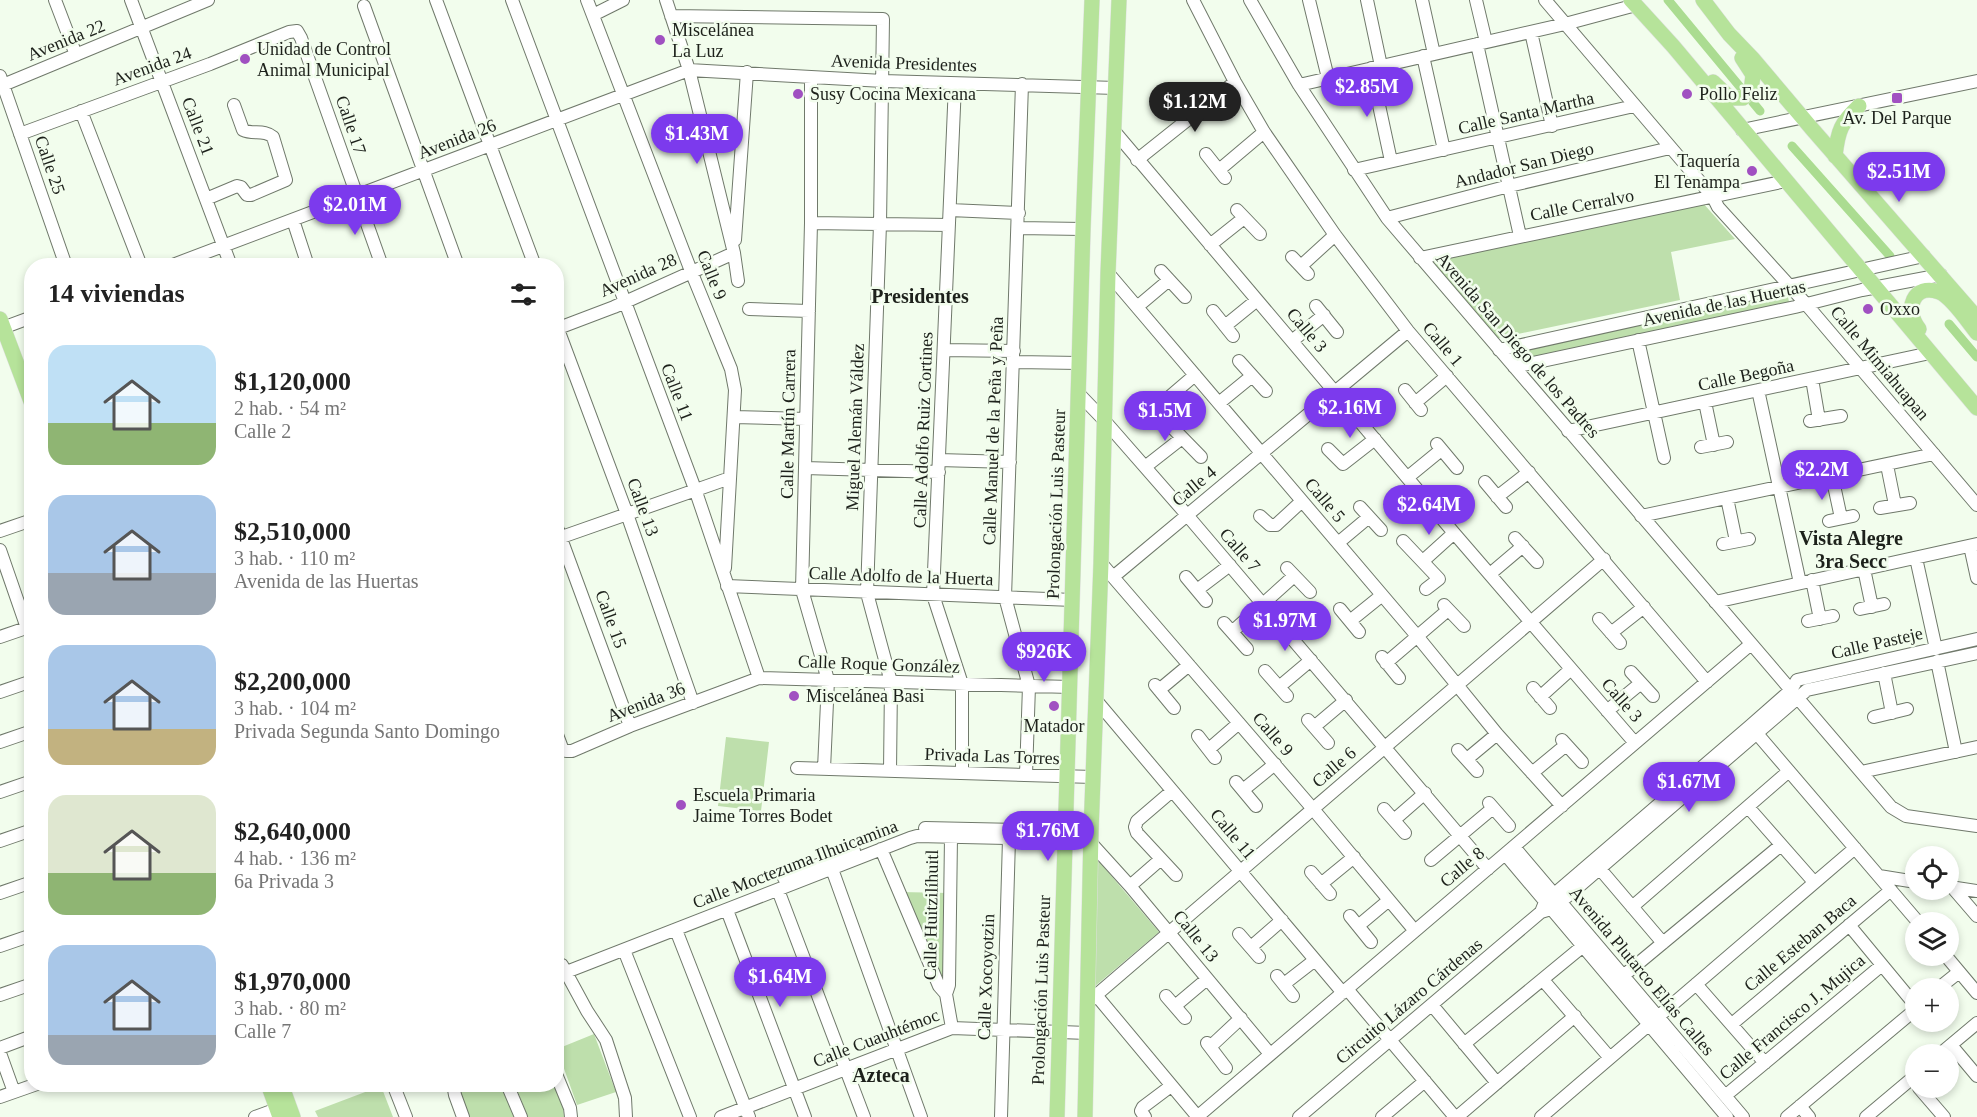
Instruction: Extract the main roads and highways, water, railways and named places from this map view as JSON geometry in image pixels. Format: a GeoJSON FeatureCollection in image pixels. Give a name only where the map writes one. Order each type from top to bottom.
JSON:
{"type":"FeatureCollection","features":[{"type":"Feature","properties":{"kind":"main road","name":"Prolongación Luis Pasteur"},"geometry":{"type":"LineString","coordinates":[[1057,1117],[1083,229],[1092,0]]}},
{"type":"Feature","properties":{"kind":"main road"},"geometry":{"type":"LineString","coordinates":[[1085,1117],[1087,1033],[1092,999],[1091,838],[1101,563],[1103,419],[1119,0]]}},
{"type":"Feature","properties":{"kind":"main road"},"geometry":{"type":"LineString","coordinates":[[1703,0],[1729,34],[1977,318]]}},
{"type":"Feature","properties":{"kind":"main road"},"geometry":{"type":"LineString","coordinates":[[1634,3],[1673,46],[1975,405]]}},
{"type":"Feature","properties":{"kind":"main road"},"geometry":{"type":"LineString","coordinates":[[1673,46],[1730,98],[1747,95],[1754,75],[1729,34]]}},
{"type":"Feature","properties":{"kind":"main road"},"geometry":{"type":"LineString","coordinates":[[1835,156],[1838,133],[1846,118],[1859,106]]}},
{"type":"Feature","properties":{"kind":"main road"},"geometry":{"type":"LineString","coordinates":[[1975,405],[1955,372],[1911,320],[1910,308],[1914,299],[1928,291],[1946,296],[1977,333]]}},
{"type":"Feature","properties":{"kind":"main road"},"geometry":{"type":"LineString","coordinates":[[1,325],[24,384]]}},
{"type":"Feature","properties":{"kind":"main road"},"geometry":{"type":"LineString","coordinates":[[278,1092],[278,1113]]}},
{"type":"Feature","properties":{"kind":"main road"},"geometry":{"type":"LineString","coordinates":[[281,1092],[293,1117]]}},
{"type":"Feature","properties":{"kind":"waterway"},"geometry":{"type":"LineString","coordinates":[[1668,0],[1760,111]]}},
{"type":"Feature","properties":{"kind":"waterway"},"geometry":{"type":"LineString","coordinates":[[1792,146],[1890,256]]}},
{"type":"Feature","properties":{"kind":"waterway"},"geometry":{"type":"LineString","coordinates":[[1949,324],[1977,357]]}},
{"type":"Feature","properties":{"kind":"place","name":"Miscelánea La Luz"},"geometry":{"type":"Point","coordinates":[660,40]}},
{"type":"Feature","properties":{"kind":"place","name":"Unidad de Control Animal Municipal"},"geometry":{"type":"Point","coordinates":[245,59]}},
{"type":"Feature","properties":{"kind":"place","name":"Susy Cocina Mexicana"},"geometry":{"type":"Point","coordinates":[798,94]}},
{"type":"Feature","properties":{"kind":"place","name":"Pollo Feliz"},"geometry":{"type":"Point","coordinates":[1687,94]}},
{"type":"Feature","properties":{"kind":"place","name":"Av. Del Parque"},"geometry":{"type":"Point","coordinates":[1897,98]}},
{"type":"Feature","properties":{"kind":"place","name":"Taquería El Tenampa"},"geometry":{"type":"Point","coordinates":[1752,171]}},
{"type":"Feature","properties":{"kind":"place","name":"Oxxo"},"geometry":{"type":"Point","coordinates":[1868,309]}},
{"type":"Feature","properties":{"kind":"place","name":"Miscelánea Basi"},"geometry":{"type":"Point","coordinates":[794,696]}},
{"type":"Feature","properties":{"kind":"place","name":"Matador"},"geometry":{"type":"Point","coordinates":[1054,706]}},
{"type":"Feature","properties":{"kind":"place","name":"Escuela Primaria Jaime Torres Bodet"},"geometry":{"type":"Point","coordinates":[681,805]}},
{"type":"Feature","properties":{"kind":"district","name":"Presidentes"},"geometry":{"type":"Point","coordinates":[920,296]}},
{"type":"Feature","properties":{"kind":"district","name":"Vista Alegre 3ra Secc"},"geometry":{"type":"Point","coordinates":[1851,550]}},
{"type":"Feature","properties":{"kind":"district","name":"Azteca"},"geometry":{"type":"Point","coordinates":[881,1075]}}]}
